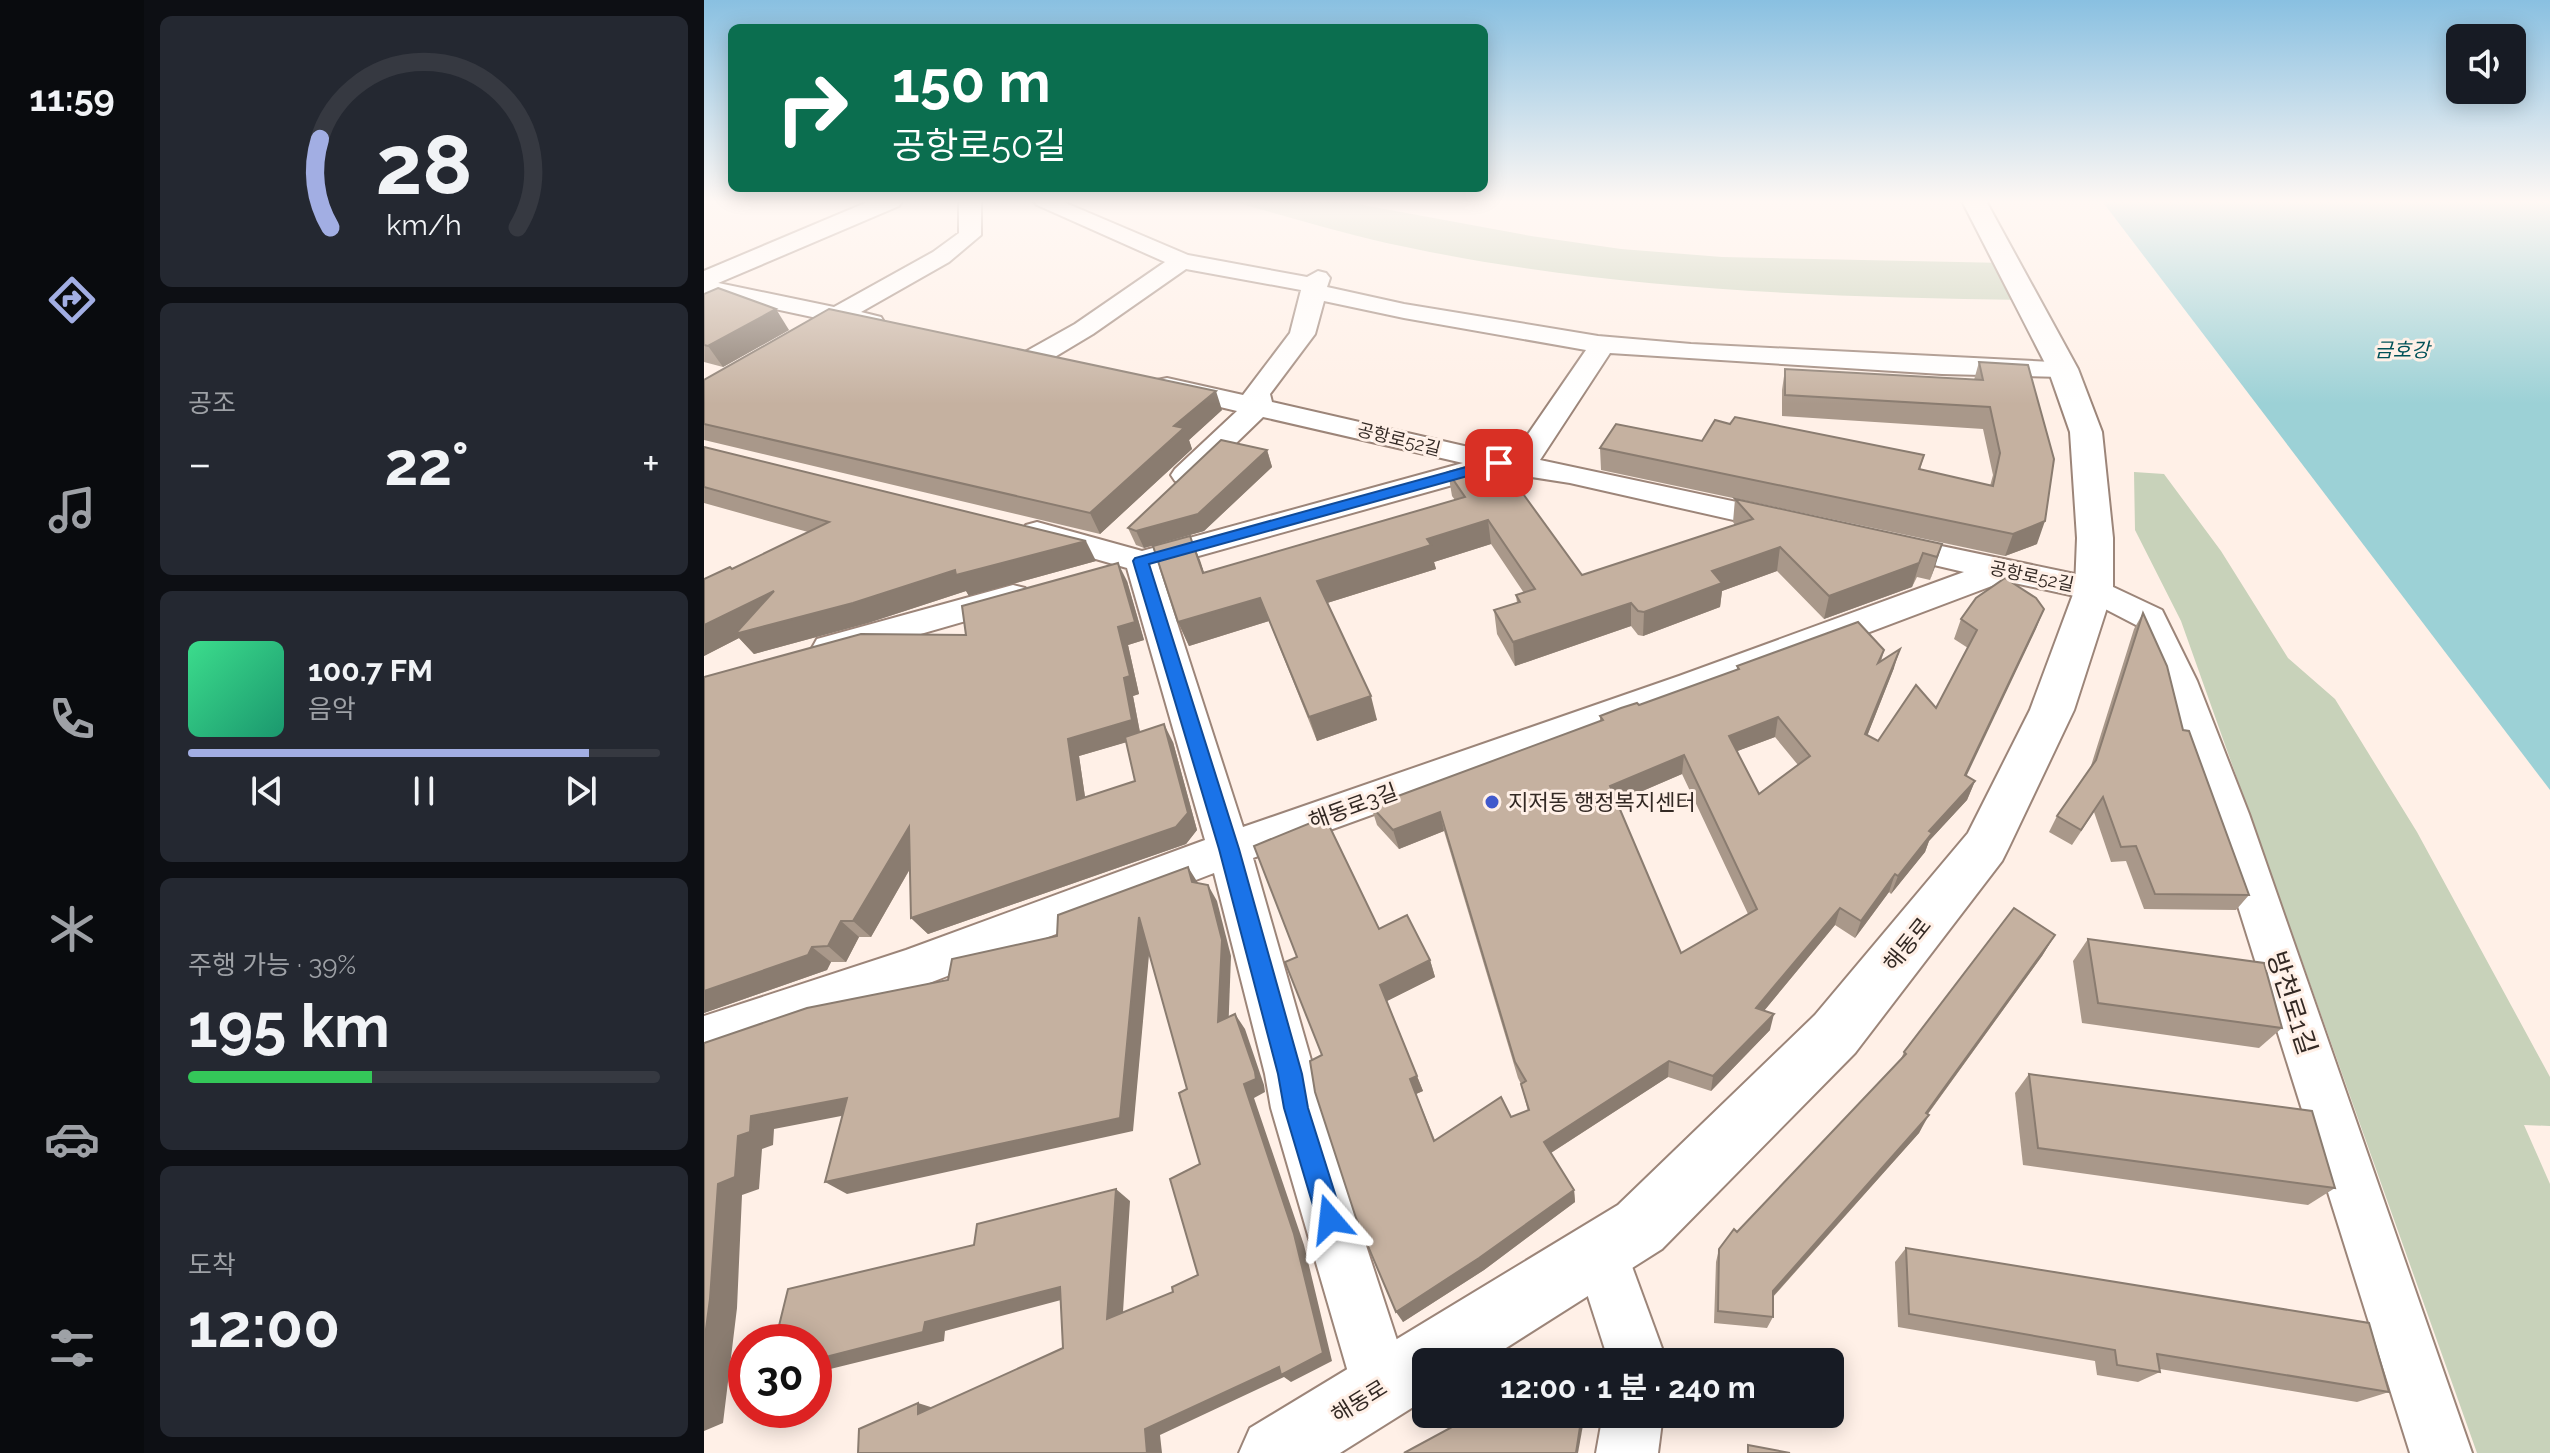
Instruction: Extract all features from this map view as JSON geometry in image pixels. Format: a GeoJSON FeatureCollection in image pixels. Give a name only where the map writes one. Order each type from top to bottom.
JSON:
{"type":"FeatureCollection","features":[{"type":"Feature","properties":{"kind":"street"},"geometry":{"type":"LineString","coordinates":[[704,284],[738,269]]}},
{"type":"Feature","properties":{"kind":"street"},"geometry":{"type":"LineString","coordinates":[[803,335],[920,269]]}},
{"type":"Feature","properties":{"kind":"street"},"geometry":{"type":"LineString","coordinates":[[1034,358],[1084,329],[1171,269]]}},
{"type":"Feature","properties":{"kind":"street"},"geometry":{"type":"LineString","coordinates":[[1225,269],[1315,285],[1404,311],[1603,344],[1942,366],[2063,369]]}},
{"type":"Feature","properties":{"kind":"street","name":"해동로"},"geometry":{"type":"LineString","coordinates":[[1275,1453],[1640,1227],[1835,1034],[1985,847],[2052,710],[2094,589],[2095,538],[2086,432],[2063,369],[2010,269]]}},
{"type":"Feature","properties":{"kind":"street"},"geometry":{"type":"LineString","coordinates":[[704,284],[901,328]]}},
{"type":"Feature","properties":{"kind":"street"},"geometry":{"type":"LineString","coordinates":[[1166,494],[1259,405],[1256,394],[1302,334],[1315,285]]}},
{"type":"Feature","properties":{"kind":"street"},"geometry":{"type":"LineString","coordinates":[[1003,524],[1125,547],[1511,464],[1603,344]]}},
{"type":"Feature","properties":{"kind":"street"},"geometry":{"type":"LineString","coordinates":[[1004,350],[1064,364]]}},
{"type":"Feature","properties":{"kind":"street","name":"공항로52길"},"geometry":{"type":"LineString","coordinates":[[1139,380],[1818,529]]}},
{"type":"Feature","properties":{"kind":"street","name":"공항로52길"},"geometry":{"type":"LineString","coordinates":[[1864,539],[2094,589]]}},
{"type":"Feature","properties":{"kind":"street"},"geometry":{"type":"LineString","coordinates":[[1087,575],[1125,547]]}},
{"type":"Feature","properties":{"kind":"street"},"geometry":{"type":"LineString","coordinates":[[1125,547],[1229,849],[1290,1074],[1296,1108],[1382,1386]]}},
{"type":"Feature","properties":{"kind":"street","name":"해동로3길"},"geometry":{"type":"LineString","coordinates":[[704,1039],[906,971],[1229,849],[1706,680],[2002,570]]}},
{"type":"Feature","properties":{"kind":"street"},"geometry":{"type":"LineString","coordinates":[[793,658],[1044,587]]}},
{"type":"Feature","properties":{"kind":"street","name":"방천로1길"},"geometry":{"type":"LineString","coordinates":[[2094,589],[2150,618],[2179,681],[2229,814],[2441,1453]]}},
{"type":"Feature","properties":{"kind":"street"},"geometry":{"type":"LineString","coordinates":[[1600,1250],[1633,1348]]}},
{"type":"Feature","properties":{"kind":"street"},"geometry":{"type":"LineString","coordinates":[[1627,1453],[1631,1428]]}},
{"type":"Feature","properties":{"kind":"green space"},"geometry":{"type":"Polygon","coordinates":[[[1530,269],[2009,269],[2026,300],[1792,293],[1530,269]]]}},
{"type":"Feature","properties":{"kind":"green space"},"geometry":{"type":"Polygon","coordinates":[[[2134,472],[2164,474],[2221,551],[2288,658],[2335,699],[2417,832],[2550,1077],[2550,1126],[2524,1125],[2550,1184],[2550,1453],[2477,1453],[2181,621],[2135,530],[2134,472]]]}},
{"type":"Feature","properties":{"kind":"water","name":"금호강"},"geometry":{"type":"Polygon","coordinates":[[[2154,269],[2550,269],[2550,790],[2154,269]]]}},
{"type":"Feature","properties":{"kind":"building"},"geometry":{"type":"Polygon","coordinates":[[[718,288],[776,309],[708,346],[704,345],[704,294],[718,288]]]}},
{"type":"Feature","properties":{"kind":"building"},"geometry":{"type":"Polygon","coordinates":[[[829,309],[1216,391],[1174,426],[1184,428],[1090,513],[704,424],[704,380],[829,309]]]}},
{"type":"Feature","properties":{"kind":"building"},"geometry":{"type":"Polygon","coordinates":[[[1979,362],[2028,365],[2054,459],[2045,521],[2013,534],[1600,448],[1616,424],[1702,441],[1715,420],[1730,424],[1735,417],[1924,455],[1919,469],[1993,486],[2000,453],[1990,407],[1785,395],[1785,369],[1983,380],[1979,362]]]}},
{"type":"Feature","properties":{"kind":"building"},"geometry":{"type":"Polygon","coordinates":[[[1221,440],[1267,450],[1198,514],[1136,531],[1128,528],[1221,440]]]}},
{"type":"Feature","properties":{"kind":"building"},"geometry":{"type":"Polygon","coordinates":[[[704,447],[1086,541],[956,575],[955,570],[853,603],[735,634],[774,591],[704,625],[704,579],[730,567],[732,569],[829,522],[704,487],[704,447]]]}},
{"type":"Feature","properties":{"kind":"building"},"geometry":{"type":"Polygon","coordinates":[[[1497,458],[1582,575],[1753,519],[1735,499],[1942,544],[1937,557],[1923,553],[1919,563],[1829,596],[1780,547],[1712,571],[1722,583],[1644,612],[1638,611],[1631,603],[1513,642],[1494,610],[1520,602],[1516,595],[1535,589],[1488,520],[1427,539],[1431,545],[1317,581],[1371,696],[1309,717],[1260,598],[1178,622],[1153,546],[1190,536],[1203,573],[1465,497],[1448,472],[1497,458]]]}},
{"type":"Feature","properties":{"kind":"building"},"geometry":{"type":"Polygon","coordinates":[[[1118,563],[1135,622],[1118,627],[1130,676],[1124,678],[1132,720],[1068,739],[1077,800],[1135,781],[1125,737],[1164,724],[1188,813],[1176,827],[911,918],[909,827],[853,921],[841,921],[828,946],[812,947],[808,955],[704,991],[704,677],[861,634],[966,635],[962,606],[1118,563]]]}},
{"type":"Feature","properties":{"kind":"building"},"geometry":{"type":"Polygon","coordinates":[[[2005,578],[2036,598],[2044,609],[1965,775],[1975,781],[1929,831],[1932,833],[1898,876],[1895,874],[1861,921],[1840,908],[1756,1008],[1774,1014],[1713,1076],[1669,1061],[1544,1142],[1574,1190],[1396,1312],[1356,1218],[1315,1092],[1310,1061],[1322,1055],[1285,962],[1297,957],[1254,846],[1325,817],[1379,929],[1407,915],[1430,960],[1380,985],[1417,1076],[1410,1079],[1434,1141],[1501,1097],[1511,1117],[1529,1110],[1521,1084],[1526,1081],[1515,1062],[1440,812],[1393,830],[1371,806],[1603,720],[1600,716],[1621,708],[1639,705],[1739,669],[1737,666],[1858,622],[1884,650],[1878,663],[1900,649],[1865,734],[1878,741],[1916,685],[1936,708],[1977,630],[1961,619],[1976,598],[2005,578]],[[1778,717],[1729,736],[1759,794],[1810,756],[1778,717]],[[1684,755],[1610,786],[1681,953],[1757,909],[1684,755]]]}},
{"type":"Feature","properties":{"kind":"building"},"geometry":{"type":"Polygon","coordinates":[[[2143,613],[2167,666],[2183,730],[2189,731],[2249,895],[2155,894],[2136,846],[2121,847],[2103,797],[2081,830],[2057,816],[2096,760],[2143,613]]]}},
{"type":"Feature","properties":{"kind":"building"},"geometry":{"type":"Polygon","coordinates":[[[1188,867],[1192,882],[1208,885],[1222,940],[1218,1022],[1235,1014],[1255,1072],[1256,1079],[1244,1084],[1294,1234],[1323,1353],[1281,1375],[1279,1367],[1145,1429],[1147,1453],[858,1453],[859,1429],[918,1403],[918,1414],[1063,1348],[1060,1287],[925,1322],[923,1332],[832,1355],[832,1324],[779,1324],[788,1289],[974,1245],[977,1224],[1116,1189],[1107,1319],[1173,1292],[1172,1287],[1198,1275],[1170,1179],[1200,1164],[1179,1093],[1187,1089],[1139,917],[1120,1118],[825,1182],[847,1098],[751,1116],[750,1132],[738,1136],[735,1177],[718,1184],[704,1344],[704,1043],[807,1008],[948,980],[952,959],[1057,936],[1058,915],[1188,867]]]}},
{"type":"Feature","properties":{"kind":"building"},"geometry":{"type":"Polygon","coordinates":[[[2014,908],[2055,935],[1926,1113],[1929,1115],[1773,1291],[1773,1317],[1718,1311],[1719,1249],[1734,1229],[1737,1232],[1906,1054],[1904,1052],[2014,908]]]}},
{"type":"Feature","properties":{"kind":"building"},"geometry":{"type":"Polygon","coordinates":[[[2088,939],[2264,963],[2282,1028],[2098,1003],[2088,939]]]}},
{"type":"Feature","properties":{"kind":"building"},"geometry":{"type":"Polygon","coordinates":[[[2029,1074],[2312,1111],[2335,1188],[2038,1148],[2029,1074]]]}},
{"type":"Feature","properties":{"kind":"building"},"geometry":{"type":"Polygon","coordinates":[[[1906,1248],[2369,1323],[2389,1392],[2157,1354],[2160,1372],[2117,1365],[2115,1350],[1909,1314],[1906,1248]]]}},
{"type":"Feature","properties":{"kind":"building"},"geometry":{"type":"Polygon","coordinates":[[[1450,1428],[1580,1428],[1576,1453],[1404,1453],[1450,1428]]]}},
{"type":"Feature","properties":{"kind":"building"},"geometry":{"type":"Polygon","coordinates":[[[1748,1445],[1790,1453],[1748,1453],[1748,1445]]]}},
{"type":"Feature","properties":{"kind":"place","name":"지저동 행정복지센터"},"geometry":{"type":"Point","coordinates":[1492,802]}},
{"type":"Feature","properties":{"kind":"route"},"geometry":{"type":"LineString","coordinates":[[1330,1219],[1296,1108],[1290,1074],[1229,849],[1141,561],[1499,463]]}}]}
